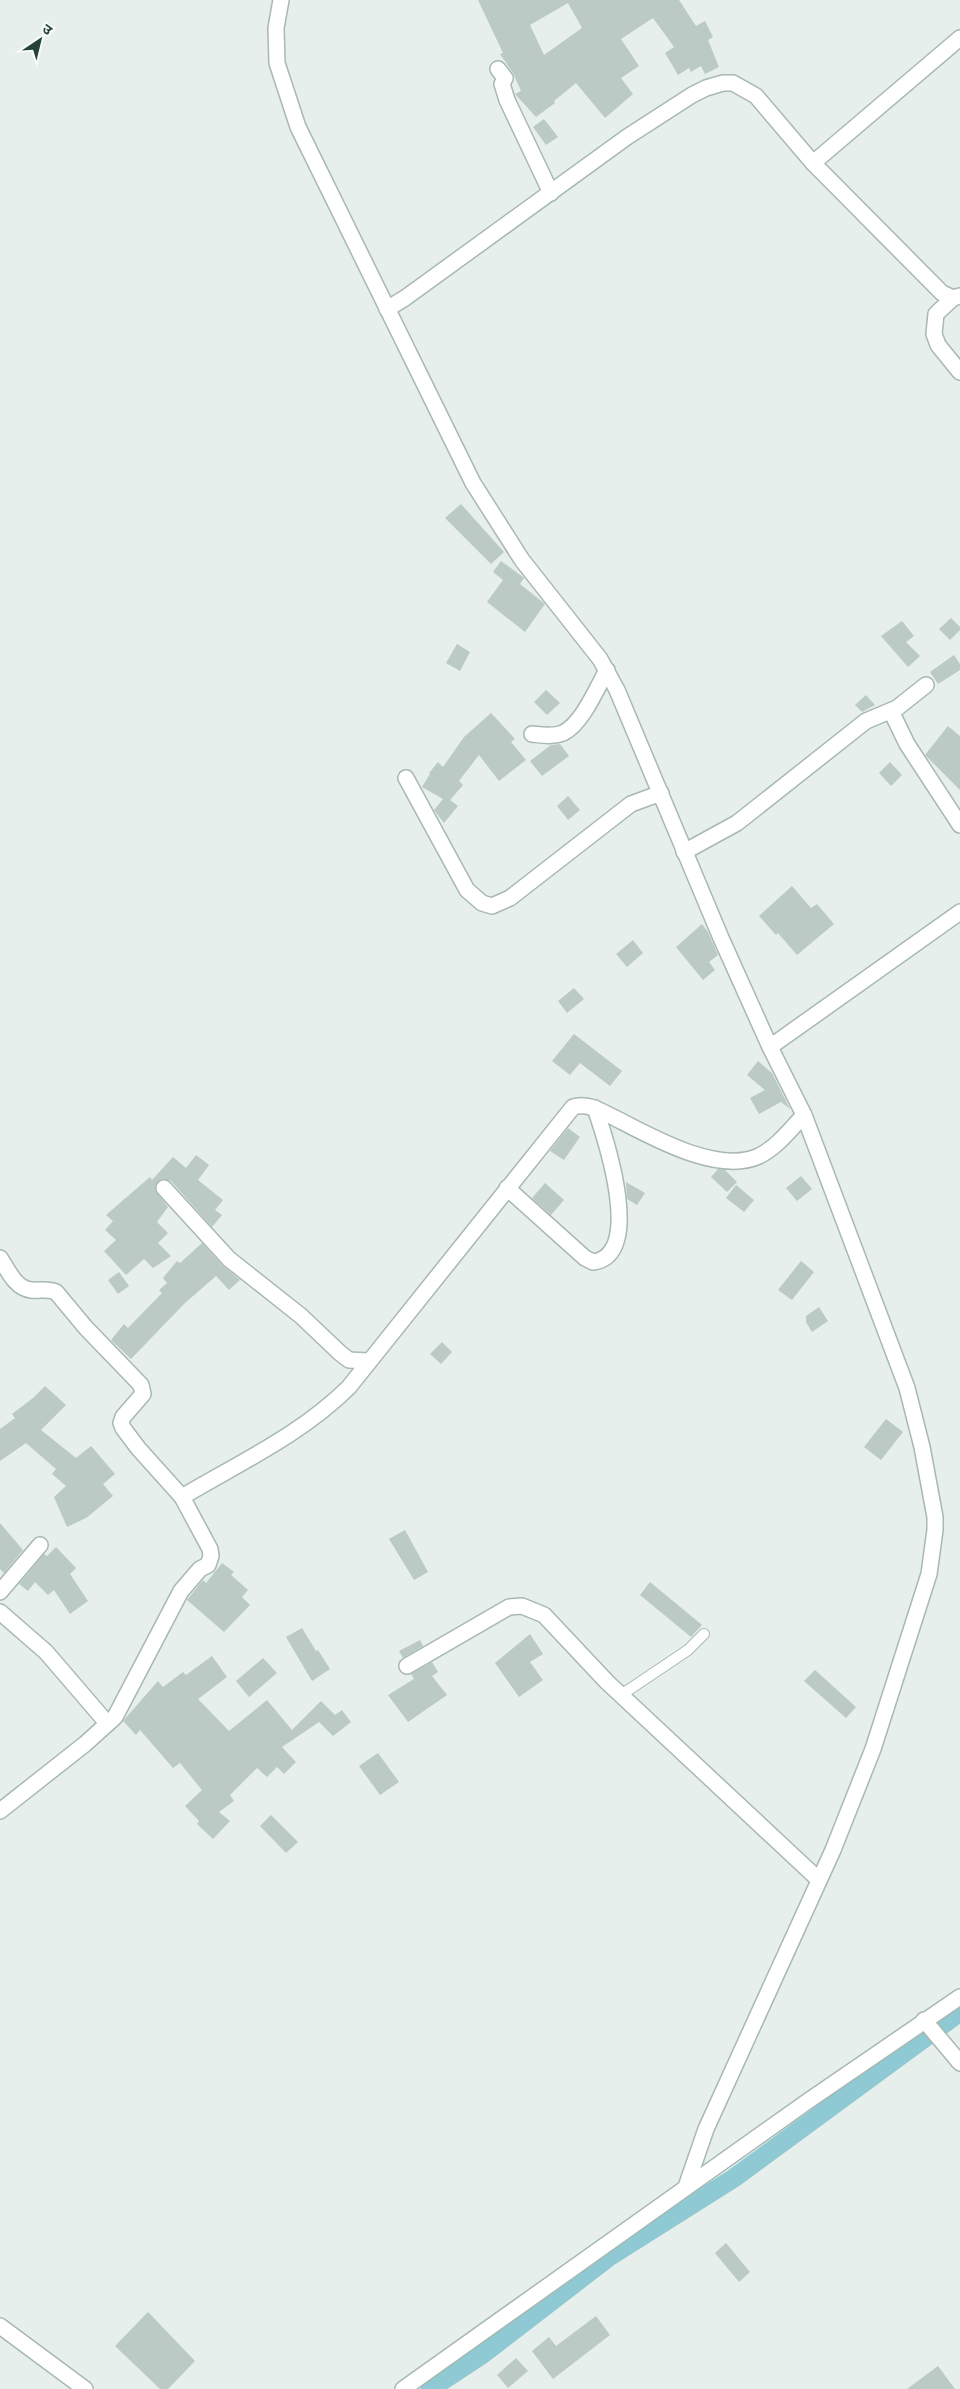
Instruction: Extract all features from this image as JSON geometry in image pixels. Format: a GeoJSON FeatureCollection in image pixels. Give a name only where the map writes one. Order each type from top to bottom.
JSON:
{"type":"FeatureCollection","features":[{"type":"Feature","properties":{"kind":"street"},"geometry":{"type":"LineString","coordinates":[[281,0],[276,46],[278,63],[291,110],[395,304],[488,510],[522,560],[607,670],[688,851],[770,1046],[804,1115],[909,1397],[932,1500],[935,1530],[929,1574],[873,1749],[819,1880],[706,2130],[686,2187]]}},
{"type":"Feature","properties":{"kind":"street"},"geometry":{"type":"LineString","coordinates":[[813,163],[960,38]]}},
{"type":"Feature","properties":{"kind":"street"},"geometry":{"type":"LineString","coordinates":[[498,69],[505,78],[502,84],[507,100],[551,193]]}},
{"type":"Feature","properties":{"kind":"street"},"geometry":{"type":"LineString","coordinates":[[395,304],[628,137],[692,95],[723,83],[742,86],[756,96],[813,163],[942,293],[956,297]]}},
{"type":"Feature","properties":{"kind":"street"},"geometry":{"type":"LineString","coordinates":[[956,297],[936,314],[934,334],[938,345],[960,372]]}},
{"type":"Feature","properties":{"kind":"street"},"geometry":{"type":"LineString","coordinates":[[532,734],[551,735],[562,733],[572,726],[589,703],[607,670]]}},
{"type":"Feature","properties":{"kind":"street"},"geometry":{"type":"LineString","coordinates":[[688,851],[737,823],[866,721],[903,704],[926,685]]}},
{"type":"Feature","properties":{"kind":"street"},"geometry":{"type":"LineString","coordinates":[[891,711],[907,744],[960,826]]}},
{"type":"Feature","properties":{"kind":"street"},"geometry":{"type":"LineString","coordinates":[[406,778],[467,890],[482,903],[492,906],[510,898],[631,804],[661,793]]}},
{"type":"Feature","properties":{"kind":"street"},"geometry":{"type":"LineString","coordinates":[[770,1046],[960,912]]}},
{"type":"Feature","properties":{"kind":"street"},"geometry":{"type":"LineString","coordinates":[[182,1497],[312,1420],[349,1386],[566,1113],[580,1105],[595,1108],[644,1133],[696,1154],[724,1161],[743,1161],[760,1156],[776,1145],[804,1115]]}},
{"type":"Feature","properties":{"kind":"street"},"geometry":{"type":"LineString","coordinates":[[507,1188],[585,1258],[593,1262],[603,1258],[617,1242],[619,1220],[617,1190],[595,1108]]}},
{"type":"Feature","properties":{"kind":"street"},"geometry":{"type":"LineString","coordinates":[[164,1188],[229,1259],[301,1316],[340,1354],[349,1360],[368,1361]]}},
{"type":"Feature","properties":{"kind":"street"},"geometry":{"type":"LineString","coordinates":[[0,1258],[14,1280],[19,1284],[31,1290],[51,1289],[56,1292],[99,1342],[141,1385],[143,1394],[123,1416],[121,1423],[123,1428],[138,1448],[182,1497],[210,1549],[211,1556],[208,1564],[200,1569],[181,1592],[115,1717],[85,1744],[0,1811]]}},
{"type":"Feature","properties":{"kind":"street"},"geometry":{"type":"LineString","coordinates":[[0,1592],[40,1545]]}},
{"type":"Feature","properties":{"kind":"street"},"geometry":{"type":"LineString","coordinates":[[407,1666],[509,1607],[522,1606],[544,1615],[621,1695],[819,1880]]}},
{"type":"Feature","properties":{"kind":"street"},"geometry":{"type":"LineString","coordinates":[[0,1612],[46,1652],[107,1723]]}},
{"type":"Feature","properties":{"kind":"street"},"geometry":{"type":"LineString","coordinates":[[403,2389],[686,2187],[928,2024],[960,1997]]}},
{"type":"Feature","properties":{"kind":"street"},"geometry":{"type":"LineString","coordinates":[[928,2024],[960,2063]]}},
{"type":"Feature","properties":{"kind":"street"},"geometry":{"type":"LineString","coordinates":[[0,2326],[85,2389]]}},
{"type":"Feature","properties":{"kind":"lane"},"geometry":{"type":"LineString","coordinates":[[621,1695],[688,1650],[704,1634]]}},
{"type":"Feature","properties":{"kind":"building"},"geometry":{"type":"Polygon","coordinates":[[[478,0],[679,0],[696,26],[705,21],[713,37],[708,40],[719,67],[705,74],[701,66],[691,72],[689,68],[678,75],[665,53],[674,47],[653,18],[621,39],[639,66],[621,78],[633,94],[605,118],[576,83],[554,101],[555,103],[536,117],[515,94],[521,91],[513,73],[500,54],[503,53],[478,0]],[[568,3],[530,25],[544,55],[582,28],[568,3]]]}},
{"type":"Feature","properties":{"kind":"building"},"geometry":{"type":"Polygon","coordinates":[[[544,119],[558,137],[546,145],[533,127],[544,119]]]}},
{"type":"Feature","properties":{"kind":"building"},"geometry":{"type":"Polygon","coordinates":[[[461,504],[504,552],[491,564],[445,518],[461,504]]]}},
{"type":"Feature","properties":{"kind":"building"},"geometry":{"type":"Polygon","coordinates":[[[501,561],[523,577],[520,584],[545,604],[525,632],[487,602],[503,580],[493,572],[501,561]]]}},
{"type":"Feature","properties":{"kind":"building"},"geometry":{"type":"Polygon","coordinates":[[[951,618],[960,627],[960,630],[950,640],[939,629],[951,618]]]}},
{"type":"Feature","properties":{"kind":"building"},"geometry":{"type":"Polygon","coordinates":[[[902,621],[914,636],[906,642],[920,656],[908,667],[881,636],[902,621]]]}},
{"type":"Feature","properties":{"kind":"building"},"geometry":{"type":"Polygon","coordinates":[[[457,644],[470,652],[460,671],[446,663],[457,644]]]}},
{"type":"Feature","properties":{"kind":"building"},"geometry":{"type":"Polygon","coordinates":[[[954,655],[960,664],[960,670],[938,684],[930,672],[954,655]]]}},
{"type":"Feature","properties":{"kind":"building"},"geometry":{"type":"Polygon","coordinates":[[[546,690],[560,703],[547,715],[534,702],[546,690]]]}},
{"type":"Feature","properties":{"kind":"building"},"geometry":{"type":"Polygon","coordinates":[[[866,695],[875,705],[862,712],[855,705],[866,695]]]}},
{"type":"Feature","properties":{"kind":"building"},"geometry":{"type":"Polygon","coordinates":[[[491,713],[515,739],[511,742],[526,760],[499,781],[479,755],[459,781],[463,785],[450,800],[458,806],[444,823],[434,810],[443,799],[422,787],[429,773],[438,762],[443,767],[464,737],[491,713]]]}},
{"type":"Feature","properties":{"kind":"building"},"geometry":{"type":"Polygon","coordinates":[[[948,726],[960,736],[960,790],[925,755],[948,726]]]}},
{"type":"Feature","properties":{"kind":"building"},"geometry":{"type":"Polygon","coordinates":[[[560,744],[569,756],[542,776],[530,761],[551,745],[560,744]]]}},
{"type":"Feature","properties":{"kind":"building"},"geometry":{"type":"Polygon","coordinates":[[[890,762],[902,775],[891,786],[879,773],[890,762]]]}},
{"type":"Feature","properties":{"kind":"building"},"geometry":{"type":"Polygon","coordinates":[[[568,796],[580,810],[568,820],[557,806],[568,796]]]}},
{"type":"Feature","properties":{"kind":"building"},"geometry":{"type":"Polygon","coordinates":[[[792,886],[811,908],[817,904],[834,924],[797,955],[778,933],[776,935],[759,916],[792,886]]]}},
{"type":"Feature","properties":{"kind":"building"},"geometry":{"type":"Polygon","coordinates":[[[702,924],[708,932],[718,955],[709,962],[715,970],[703,980],[676,947],[702,924]]]}},
{"type":"Feature","properties":{"kind":"building"},"geometry":{"type":"Polygon","coordinates":[[[633,940],[643,953],[627,967],[616,954],[633,940]]]}},
{"type":"Feature","properties":{"kind":"building"},"geometry":{"type":"Polygon","coordinates":[[[574,988],[584,999],[567,1013],[558,1001],[574,988]]]}},
{"type":"Feature","properties":{"kind":"building"},"geometry":{"type":"Polygon","coordinates":[[[574,1034],[622,1071],[610,1086],[580,1063],[570,1075],[552,1061],[574,1034]]]}},
{"type":"Feature","properties":{"kind":"building"},"geometry":{"type":"Polygon","coordinates":[[[758,1061],[772,1073],[790,1109],[781,1102],[759,1114],[750,1098],[765,1090],[747,1075],[758,1061]]]}},
{"type":"Feature","properties":{"kind":"building"},"geometry":{"type":"Polygon","coordinates":[[[568,1128],[580,1137],[564,1160],[550,1151],[568,1128]]]}},
{"type":"Feature","properties":{"kind":"building"},"geometry":{"type":"Polygon","coordinates":[[[196,1155],[209,1165],[198,1180],[223,1200],[215,1210],[222,1215],[212,1227],[171,1181],[162,1179],[158,1181],[155,1190],[168,1207],[157,1222],[168,1233],[158,1243],[171,1256],[153,1268],[144,1259],[126,1275],[104,1251],[116,1240],[105,1230],[113,1221],[106,1215],[150,1177],[152,1180],[173,1157],[186,1168],[196,1155]]]}},
{"type":"Feature","properties":{"kind":"building"},"geometry":{"type":"Polygon","coordinates":[[[718,1169],[725,1170],[737,1182],[727,1192],[711,1177],[718,1169]]]}},
{"type":"Feature","properties":{"kind":"building"},"geometry":{"type":"Polygon","coordinates":[[[801,1176],[812,1189],[797,1201],[786,1188],[801,1176]]]}},
{"type":"Feature","properties":{"kind":"building"},"geometry":{"type":"Polygon","coordinates":[[[626,1182],[645,1193],[637,1205],[627,1199],[626,1182]]]}},
{"type":"Feature","properties":{"kind":"building"},"geometry":{"type":"Polygon","coordinates":[[[545,1183],[564,1200],[551,1215],[532,1198],[545,1183]]]}},
{"type":"Feature","properties":{"kind":"building"},"geometry":{"type":"Polygon","coordinates":[[[736,1185],[754,1200],[744,1212],[726,1198],[736,1185]]]}},
{"type":"Feature","properties":{"kind":"building"},"geometry":{"type":"Polygon","coordinates":[[[202,1243],[222,1265],[240,1280],[229,1290],[216,1276],[185,1303],[131,1359],[111,1340],[124,1324],[128,1328],[162,1293],[159,1290],[167,1283],[163,1278],[177,1261],[180,1263],[202,1243]]]}},
{"type":"Feature","properties":{"kind":"building"},"geometry":{"type":"Polygon","coordinates":[[[801,1261],[814,1272],[792,1300],[778,1290],[801,1261]]]}},
{"type":"Feature","properties":{"kind":"building"},"geometry":{"type":"Polygon","coordinates":[[[119,1272],[129,1286],[118,1294],[108,1280],[119,1272]]]}},
{"type":"Feature","properties":{"kind":"building"},"geometry":{"type":"Polygon","coordinates":[[[819,1307],[828,1321],[812,1332],[806,1322],[806,1316],[819,1307]]]}},
{"type":"Feature","properties":{"kind":"building"},"geometry":{"type":"Polygon","coordinates":[[[442,1342],[452,1352],[441,1364],[430,1354],[442,1342]]]}},
{"type":"Feature","properties":{"kind":"building"},"geometry":{"type":"Polygon","coordinates":[[[45,1386],[66,1405],[41,1430],[76,1458],[91,1446],[115,1474],[103,1484],[113,1496],[86,1518],[67,1527],[54,1497],[66,1486],[52,1474],[56,1469],[26,1443],[0,1461],[0,1429],[15,1418],[12,1414],[45,1386]]]}},
{"type":"Feature","properties":{"kind":"building"},"geometry":{"type":"Polygon","coordinates":[[[886,1419],[903,1432],[881,1460],[864,1447],[886,1419]]]}},
{"type":"Feature","properties":{"kind":"building"},"geometry":{"type":"Polygon","coordinates":[[[0,1523],[23,1550],[4,1573],[0,1569],[0,1523]]]}},
{"type":"Feature","properties":{"kind":"building"},"geometry":{"type":"Polygon","coordinates":[[[405,1530],[428,1572],[414,1580],[389,1539],[405,1530]]]}},
{"type":"Feature","properties":{"kind":"building"},"geometry":{"type":"Polygon","coordinates":[[[56,1547],[76,1568],[70,1574],[88,1601],[70,1614],[54,1590],[48,1595],[35,1582],[28,1591],[19,1584],[44,1554],[47,1556],[56,1547]]]}},
{"type":"Feature","properties":{"kind":"building"},"geometry":{"type":"Polygon","coordinates":[[[222,1563],[234,1572],[231,1575],[248,1590],[242,1597],[250,1605],[224,1632],[187,1600],[203,1580],[206,1583],[222,1563]]]}},
{"type":"Feature","properties":{"kind":"building"},"geometry":{"type":"Polygon","coordinates":[[[650,1582],[702,1625],[691,1637],[640,1595],[650,1582]]]}},
{"type":"Feature","properties":{"kind":"building"},"geometry":{"type":"Polygon","coordinates":[[[302,1628],[330,1669],[312,1681],[286,1637],[302,1628]]]}},
{"type":"Feature","properties":{"kind":"building"},"geometry":{"type":"Polygon","coordinates":[[[530,1634],[543,1654],[530,1662],[543,1680],[519,1697],[495,1663],[530,1634]]]}},
{"type":"Feature","properties":{"kind":"building"},"geometry":{"type":"Polygon","coordinates":[[[420,1640],[423,1646],[403,1658],[399,1651],[420,1640]]]}},
{"type":"Feature","properties":{"kind":"building"},"geometry":{"type":"Polygon","coordinates":[[[212,1656],[227,1677],[198,1699],[229,1731],[267,1700],[292,1730],[321,1701],[335,1715],[342,1710],[351,1722],[333,1736],[319,1722],[282,1747],[296,1762],[284,1774],[277,1767],[267,1777],[257,1768],[230,1795],[234,1801],[219,1812],[230,1821],[213,1839],[197,1824],[199,1821],[185,1806],[202,1790],[180,1763],[173,1768],[140,1730],[136,1735],[123,1721],[158,1681],[163,1687],[183,1672],[186,1675],[212,1656]]]}},
{"type":"Feature","properties":{"kind":"building"},"geometry":{"type":"Polygon","coordinates":[[[263,1658],[277,1673],[249,1697],[236,1681],[263,1658]]]}},
{"type":"Feature","properties":{"kind":"building"},"geometry":{"type":"Polygon","coordinates":[[[432,1662],[438,1672],[432,1676],[447,1695],[408,1722],[388,1695],[414,1679],[411,1674],[432,1662]]]}},
{"type":"Feature","properties":{"kind":"building"},"geometry":{"type":"Polygon","coordinates":[[[815,1670],[856,1707],[846,1718],[804,1681],[815,1670]]]}},
{"type":"Feature","properties":{"kind":"building"},"geometry":{"type":"Polygon","coordinates":[[[378,1753],[399,1782],[380,1795],[359,1766],[378,1753]]]}},
{"type":"Feature","properties":{"kind":"building"},"geometry":{"type":"Polygon","coordinates":[[[271,1815],[298,1842],[286,1853],[260,1826],[271,1815]]]}},
{"type":"Feature","properties":{"kind":"building"},"geometry":{"type":"Polygon","coordinates":[[[726,2243],[750,2272],[739,2282],[715,2253],[726,2243]]]}},
{"type":"Feature","properties":{"kind":"building"},"geometry":{"type":"Polygon","coordinates":[[[148,2312],[195,2361],[168,2389],[160,2389],[115,2346],[148,2312]]]}},
{"type":"Feature","properties":{"kind":"building"},"geometry":{"type":"Polygon","coordinates":[[[596,2316],[610,2335],[553,2379],[532,2351],[549,2337],[556,2346],[596,2316]]]}},
{"type":"Feature","properties":{"kind":"building"},"geometry":{"type":"Polygon","coordinates":[[[516,2358],[528,2371],[508,2388],[497,2375],[516,2358]]]}},
{"type":"Feature","properties":{"kind":"building"},"geometry":{"type":"Polygon","coordinates":[[[938,2366],[955,2389],[907,2389],[938,2366]]]}},
{"type":"Feature","properties":{"kind":"waterway"},"geometry":{"type":"LineString","coordinates":[[430,2389],[483,2354],[609,2257],[734,2178],[960,2012]]}}]}
